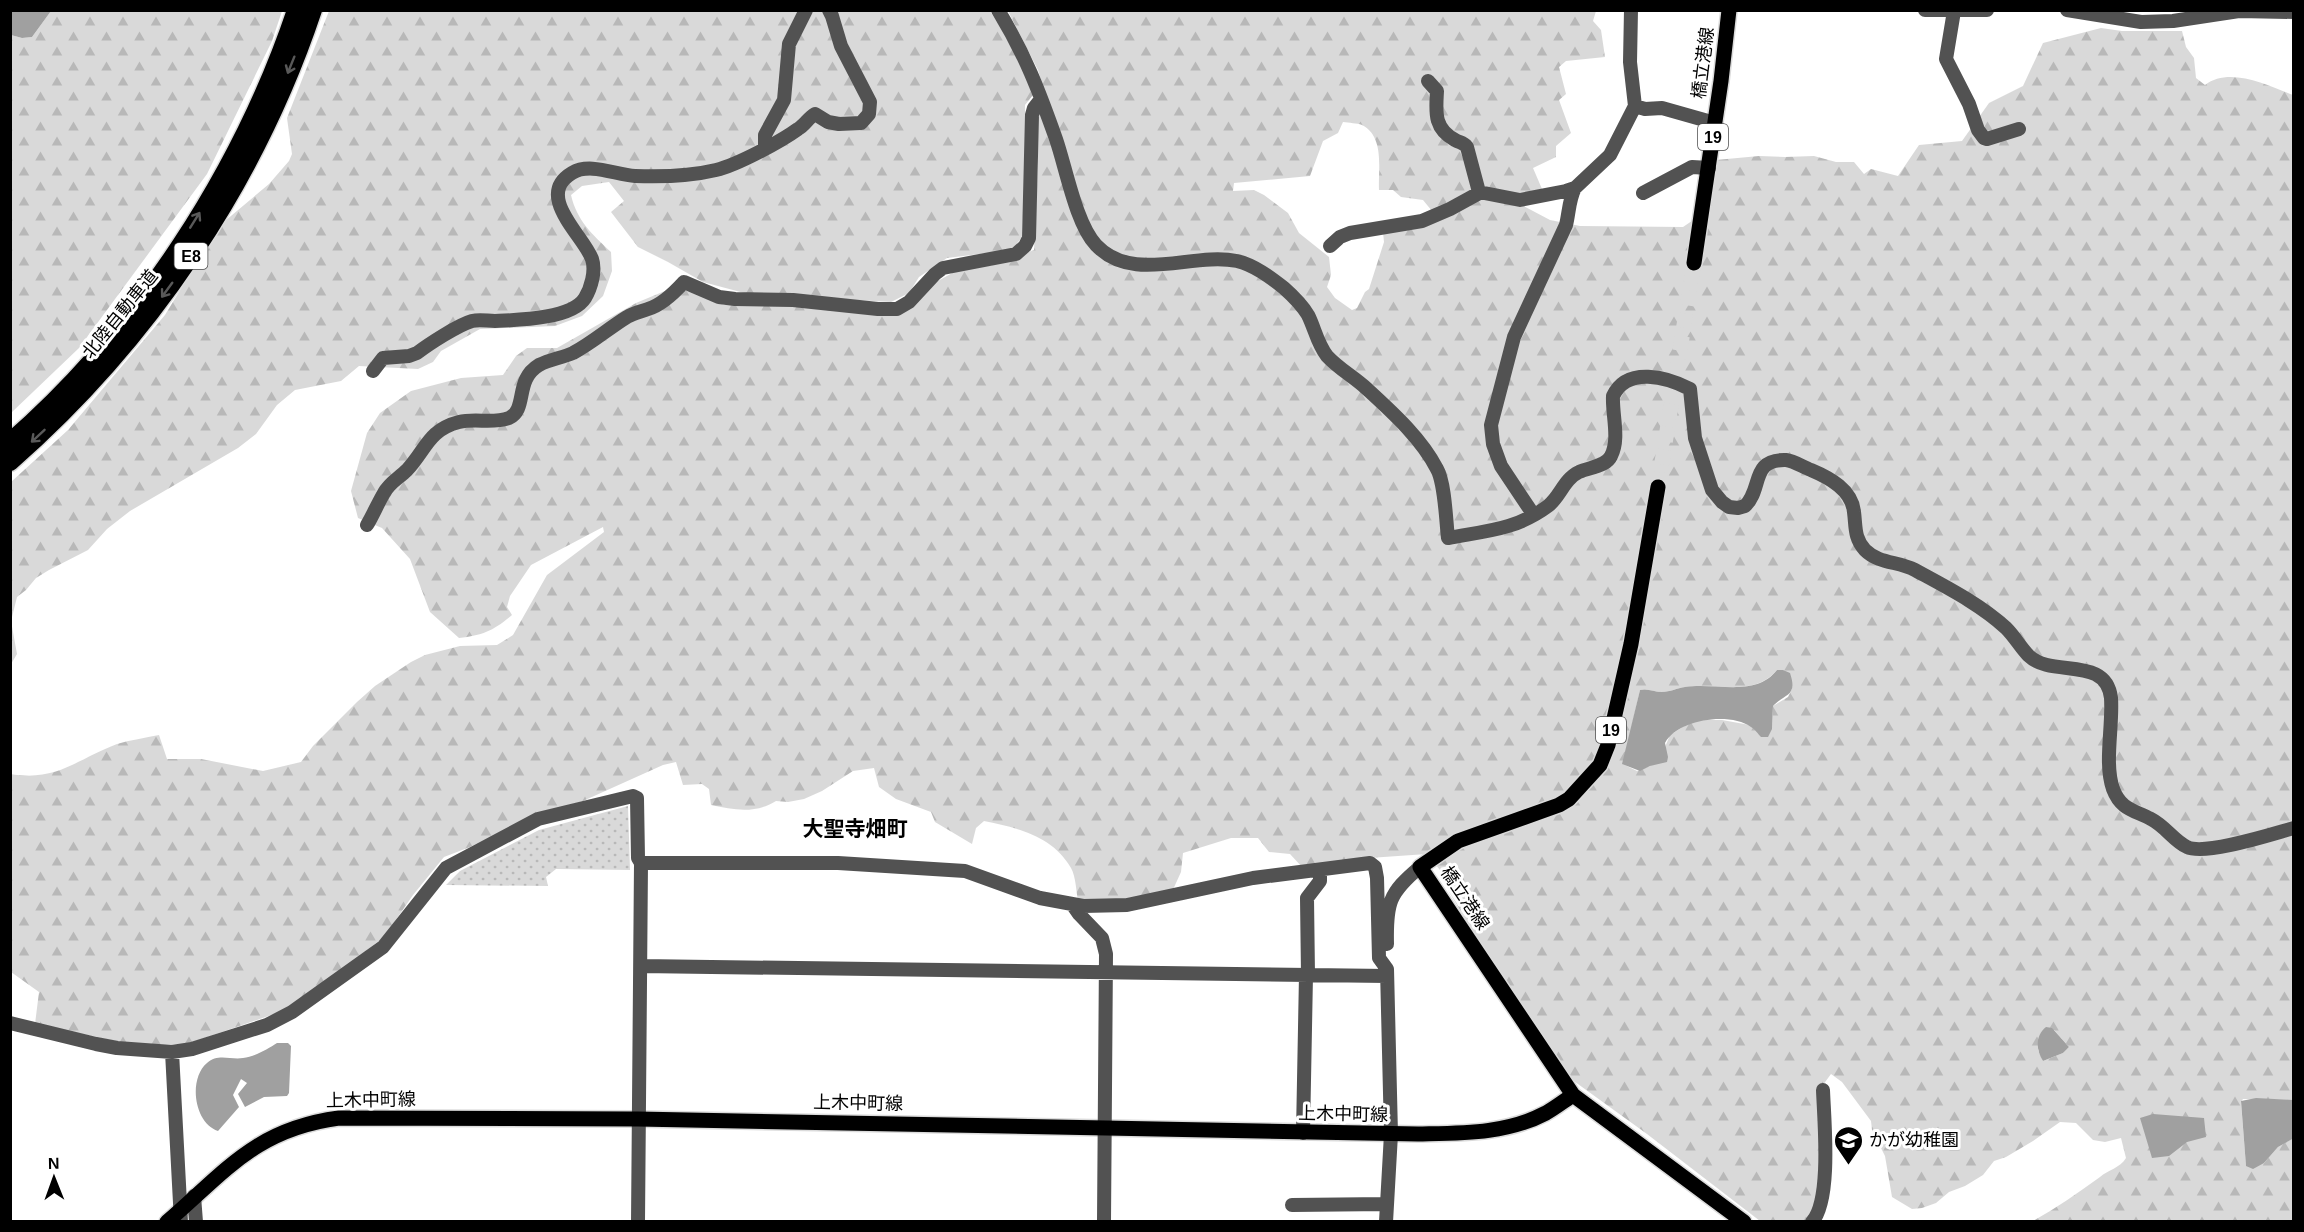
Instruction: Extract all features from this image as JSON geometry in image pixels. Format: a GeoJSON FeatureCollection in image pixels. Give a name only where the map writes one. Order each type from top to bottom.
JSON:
{"type":"FeatureCollection","features":[{"type":"Feature","properties":{"kind":"highway","name":"北陸自動車道"},"geometry":{"type":"LineString","coordinates":[[10,442],[70,383],[116,331],[181,244],[218,183],[252,118],[296,10]]}},
{"type":"Feature","properties":{"kind":"highway","name":"北陸自動車道"},"geometry":{"type":"LineString","coordinates":[[10,462],[56,420],[140,327],[196,249],[236,182],[266,123],[312,10]]}},
{"type":"Feature","properties":{"kind":"main road","name":"橋立港線"},"geometry":{"type":"LineString","coordinates":[[1694,263],[1709,168],[1729,10]]}},
{"type":"Feature","properties":{"kind":"main road","name":"橋立港線"},"geometry":{"type":"LineString","coordinates":[[1658,488],[1631,644],[1608,745],[1600,765],[1569,799],[1559,805],[1458,841],[1420,867],[1573,1095],[1744,1221]]}},
{"type":"Feature","properties":{"kind":"main road","name":"上木中町線"},"geometry":{"type":"LineString","coordinates":[[167,1221],[181,1215],[194,1196],[233,1161],[259,1144],[284,1131],[320,1120],[339,1118],[638,1119],[1390,1134],[1482,1132],[1499,1129],[1546,1113],[1573,1095]]}},
{"type":"Feature","properties":{"kind":"street"},"geometry":{"type":"LineString","coordinates":[[765,147],[765,135],[784,100],[789,44],[806,10]]}},
{"type":"Feature","properties":{"kind":"street"},"geometry":{"type":"LineString","coordinates":[[373,371],[383,358],[409,356],[417,353],[469,322],[558,315],[569,312],[580,304],[592,281],[592,259],[563,214],[559,202],[560,187],[569,174],[581,169],[648,176],[709,171],[719,169],[797,130],[815,114],[828,122],[861,123],[869,114],[870,102],[841,46],[829,10]]}},
{"type":"Feature","properties":{"kind":"street"},"geometry":{"type":"LineString","coordinates":[[998,10],[1013,33],[1032,72],[1080,216],[1096,246],[1113,257],[1142,266],[1208,260],[1235,261],[1255,268],[1284,288],[1308,315],[1321,348],[1328,356],[1418,439],[1438,470],[1448,538],[1498,531],[1533,514],[1550,505],[1577,472],[1610,458],[1615,439],[1612,403],[1616,390],[1631,379],[1645,376],[1681,384],[1690,389],[1695,438],[1712,490],[1722,502],[1738,508],[1745,506],[1754,494],[1757,475],[1770,463],[1790,461],[1815,472],[1838,484],[1849,497],[1854,508],[1857,539],[1876,559],[1903,564],[1978,606],[2006,628],[2034,660],[2042,664],[2091,672],[2106,682],[2111,698],[2109,761],[2111,780],[2114,791],[2125,808],[2152,819],[2164,827],[2183,846],[2193,850],[2224,846],[2294,828]]}},
{"type":"Feature","properties":{"kind":"street"},"geometry":{"type":"LineString","coordinates":[[1533,514],[1501,465],[1493,444],[1491,425],[1514,337],[1566,225],[1571,195],[1575,188],[1610,155],[1635,106],[1630,62],[1631,10]]}},
{"type":"Feature","properties":{"kind":"street"},"geometry":{"type":"LineString","coordinates":[[1925,10],[1987,10]]}},
{"type":"Feature","properties":{"kind":"street"},"geometry":{"type":"LineString","coordinates":[[2067,10],[2141,22],[2173,21],[2239,11],[2294,12]]}},
{"type":"Feature","properties":{"kind":"street"},"geometry":{"type":"LineString","coordinates":[[1954,11],[1946,59],[1974,114],[1978,130],[1987,139],[2019,129]]}},
{"type":"Feature","properties":{"kind":"street"},"geometry":{"type":"LineString","coordinates":[[1428,81],[1437,91],[1435,113],[1437,119],[1449,135],[1465,144],[1481,192]]}},
{"type":"Feature","properties":{"kind":"street"},"geometry":{"type":"LineString","coordinates":[[367,525],[384,491],[406,471],[435,433],[446,426],[460,422],[478,419],[498,421],[510,417],[516,413],[520,405],[523,383],[537,366],[573,353],[634,313],[661,303],[684,282],[718,297],[834,302],[878,309],[897,309],[909,302],[934,274],[943,268],[1016,254],[1025,246],[1029,238],[1032,115],[1041,99]]}},
{"type":"Feature","properties":{"kind":"street"},"geometry":{"type":"LineString","coordinates":[[1635,106],[1645,109],[1662,108],[1715,123]]}},
{"type":"Feature","properties":{"kind":"street"},"geometry":{"type":"LineString","coordinates":[[1643,193],[1692,167],[1709,168]]}},
{"type":"Feature","properties":{"kind":"street"},"geometry":{"type":"LineString","coordinates":[[1330,246],[1340,237],[1350,233],[1422,221],[1439,215],[1481,192],[1520,200],[1575,188]]}},
{"type":"Feature","properties":{"kind":"street"},"geometry":{"type":"LineString","coordinates":[[10,1023],[117,1048],[172,1052],[192,1049],[267,1025],[292,1012],[383,947],[446,868],[538,819],[633,796],[637,798],[638,858],[641,863],[638,1221]]}},
{"type":"Feature","properties":{"kind":"street"},"geometry":{"type":"LineString","coordinates":[[641,863],[838,863],[965,871],[1040,898],[1083,906],[1127,905],[1241,880],[1364,863],[1375,867],[1379,958],[1387,972]]}},
{"type":"Feature","properties":{"kind":"street"},"geometry":{"type":"LineString","coordinates":[[1386,1221],[1390,1134],[1386,927],[1389,905],[1399,885],[1420,867]]}},
{"type":"Feature","properties":{"kind":"street"},"geometry":{"type":"LineString","coordinates":[[1304,1133],[1307,898],[1320,881],[1320,870]]}},
{"type":"Feature","properties":{"kind":"street"},"geometry":{"type":"LineString","coordinates":[[1072,904],[1102,938],[1106,954],[1104,1221]]}},
{"type":"Feature","properties":{"kind":"street"},"geometry":{"type":"LineString","coordinates":[[641,966],[1307,975],[1387,972]]}},
{"type":"Feature","properties":{"kind":"street"},"geometry":{"type":"LineString","coordinates":[[172,1052],[181,1215]]}},
{"type":"Feature","properties":{"kind":"street"},"geometry":{"type":"LineString","coordinates":[[1812,1221],[1818,1212],[1824,1190],[1823,1090]]}},
{"type":"Feature","properties":{"kind":"street"},"geometry":{"type":"LineString","coordinates":[[194,1196],[196,1221]]}},
{"type":"Feature","properties":{"kind":"street"},"geometry":{"type":"LineString","coordinates":[[1292,1205],[1387,1204]]}},
{"type":"Feature","properties":{"kind":"green space"},"geometry":{"type":"Polygon","coordinates":[[[51,11],[282,11],[272,41],[207,174],[79,348],[11,413],[11,35],[22,38],[32,37],[51,11]]]}},
{"type":"Feature","properties":{"kind":"green space"},"geometry":{"type":"Polygon","coordinates":[[[329,11],[990,11],[1014,49],[1033,95],[1025,105],[1022,237],[1012,250],[947,258],[919,277],[909,293],[891,302],[748,294],[703,282],[638,247],[611,212],[624,201],[609,182],[582,186],[571,195],[574,204],[586,226],[611,252],[612,271],[603,296],[582,316],[555,326],[480,329],[441,351],[433,362],[418,369],[359,366],[341,381],[295,390],[277,405],[256,434],[238,448],[130,511],[107,529],[88,550],[36,578],[17,597],[11,621],[11,482],[68,430],[165,315],[219,226],[269,184],[289,161],[292,154],[287,118],[329,11]]]}},
{"type":"Feature","properties":{"kind":"green space"},"geometry":{"type":"Polygon","coordinates":[[[1008,11],[1596,11],[1593,21],[1601,30],[1605,57],[1566,61],[1559,67],[1566,94],[1559,100],[1571,133],[1556,146],[1556,157],[1533,168],[1542,189],[1520,194],[1475,191],[1432,211],[1423,200],[1401,197],[1393,190],[1379,190],[1379,154],[1374,137],[1362,125],[1343,122],[1338,133],[1323,141],[1310,176],[1234,183],[1233,191],[1254,190],[1288,213],[1299,233],[1329,257],[1331,275],[1327,287],[1335,298],[1352,310],[1357,308],[1369,289],[1384,242],[1383,232],[1483,198],[1516,202],[1550,220],[1580,226],[1683,227],[1708,210],[1716,160],[1759,156],[1814,156],[1836,162],[1854,162],[1864,174],[1871,169],[1898,176],[1919,145],[1962,141],[1989,103],[2023,86],[2043,43],[2101,28],[2122,31],[2182,31],[2186,47],[2194,58],[2196,78],[2205,85],[2225,77],[2237,77],[2260,82],[2293,95],[2293,1100],[2243,1099],[2241,1102],[2246,1166],[2264,1163],[2278,1147],[2293,1138],[2293,1221],[2033,1221],[2117,1167],[2126,1158],[2121,1138],[2105,1142],[2093,1140],[2076,1123],[2060,1122],[2006,1157],[1994,1161],[1983,1175],[1965,1186],[1949,1192],[1936,1203],[1912,1209],[1892,1197],[1885,1156],[1872,1130],[1871,1121],[1842,1082],[1831,1074],[1820,1089],[1818,1200],[1808,1222],[1760,1221],[1571,1079],[1471,928],[1449,892],[1444,875],[1427,854],[1369,858],[1302,867],[1290,854],[1269,852],[1258,838],[1231,838],[1183,853],[1181,872],[1171,894],[1128,901],[1078,900],[1071,868],[1055,848],[1045,841],[1022,831],[984,821],[976,828],[972,844],[935,822],[931,812],[896,799],[879,787],[874,768],[853,771],[822,791],[804,799],[788,802],[776,801],[760,808],[744,810],[711,805],[709,789],[702,784],[683,785],[676,762],[663,765],[583,801],[537,814],[470,847],[444,857],[413,895],[384,937],[332,977],[280,1012],[187,1044],[139,1046],[35,1024],[39,992],[11,972],[10,774],[26,776],[54,772],[117,744],[159,735],[167,759],[201,759],[263,771],[301,762],[313,746],[357,702],[375,686],[411,662],[425,655],[460,646],[497,645],[513,635],[547,575],[604,532],[603,527],[531,565],[510,596],[507,607],[512,615],[487,631],[459,638],[430,612],[410,559],[382,528],[358,518],[351,491],[367,433],[380,413],[411,391],[461,378],[503,375],[516,356],[527,348],[557,348],[636,303],[672,288],[698,293],[724,305],[789,306],[876,315],[965,266],[990,266],[1034,250],[1038,165],[1037,117],[1045,94],[1038,70],[1008,11]],[[1777,670],[1768,679],[1746,686],[1697,686],[1662,692],[1640,690],[1623,764],[1637,771],[1650,766],[1665,747],[1670,735],[1689,723],[1700,720],[1722,720],[1772,729],[1773,706],[1788,697],[1792,689],[1783,670],[1777,670]],[[2054,1030],[2041,1033],[2038,1050],[2043,1061],[2063,1053],[2069,1047],[2054,1030]]]}},
{"type":"Feature","properties":{"kind":"green space"},"geometry":{"type":"Polygon","coordinates":[[[11,621],[17,654],[11,664],[11,621]]]}},
{"type":"Feature","properties":{"kind":"green space"},"geometry":{"type":"Polygon","coordinates":[[[628,806],[630,870],[556,869],[546,877],[548,886],[446,885],[460,871],[539,830],[628,806]]]}},
{"type":"Feature","properties":{"kind":"shaded area"},"geometry":{"type":"Polygon","coordinates":[[[11,10],[51,11],[32,37],[22,38],[11,35],[11,10]]]}},
{"type":"Feature","properties":{"kind":"shaded area"},"geometry":{"type":"Polygon","coordinates":[[[1777,670],[1790,673],[1792,686],[1789,694],[1773,706],[1772,729],[1768,737],[1761,737],[1742,722],[1705,720],[1681,728],[1672,735],[1665,743],[1667,762],[1640,771],[1622,764],[1640,690],[1662,692],[1697,686],[1746,686],[1768,679],[1777,670]]]}},
{"type":"Feature","properties":{"kind":"shaded area"},"geometry":{"type":"Polygon","coordinates":[[[2046,1027],[2052,1028],[2069,1047],[2063,1053],[2043,1061],[2039,1052],[2038,1039],[2046,1027]]]}},
{"type":"Feature","properties":{"kind":"shaded area"},"geometry":{"type":"Polygon","coordinates":[[[277,1043],[288,1043],[291,1046],[287,1096],[264,1097],[245,1107],[238,1094],[247,1083],[241,1079],[233,1095],[239,1107],[218,1131],[210,1126],[203,1119],[196,1100],[197,1079],[201,1070],[215,1058],[247,1057],[277,1043]]]}},
{"type":"Feature","properties":{"kind":"shaded area"},"geometry":{"type":"Polygon","coordinates":[[[2256,1098],[2293,1100],[2294,1138],[2278,1147],[2264,1163],[2253,1169],[2246,1166],[2241,1101],[2256,1098]]]}},
{"type":"Feature","properties":{"kind":"shaded area"},"geometry":{"type":"Polygon","coordinates":[[[2153,1114],[2204,1118],[2206,1137],[2187,1142],[2169,1156],[2152,1158],[2140,1118],[2153,1114]]]}},
{"type":"Feature","properties":{"kind":"tunnel"},"geometry":{"type":"LineString","coordinates":[[1658,487],[1694,263]]}},
{"type":"Feature","properties":{"kind":"place","name":"かが幼稚園"},"geometry":{"type":"Point","coordinates":[1848,1166]}},
{"type":"Feature","properties":{"kind":"district","name":"大聖寺畑町"},"geometry":{"type":"Point","coordinates":[855,828]}}]}
